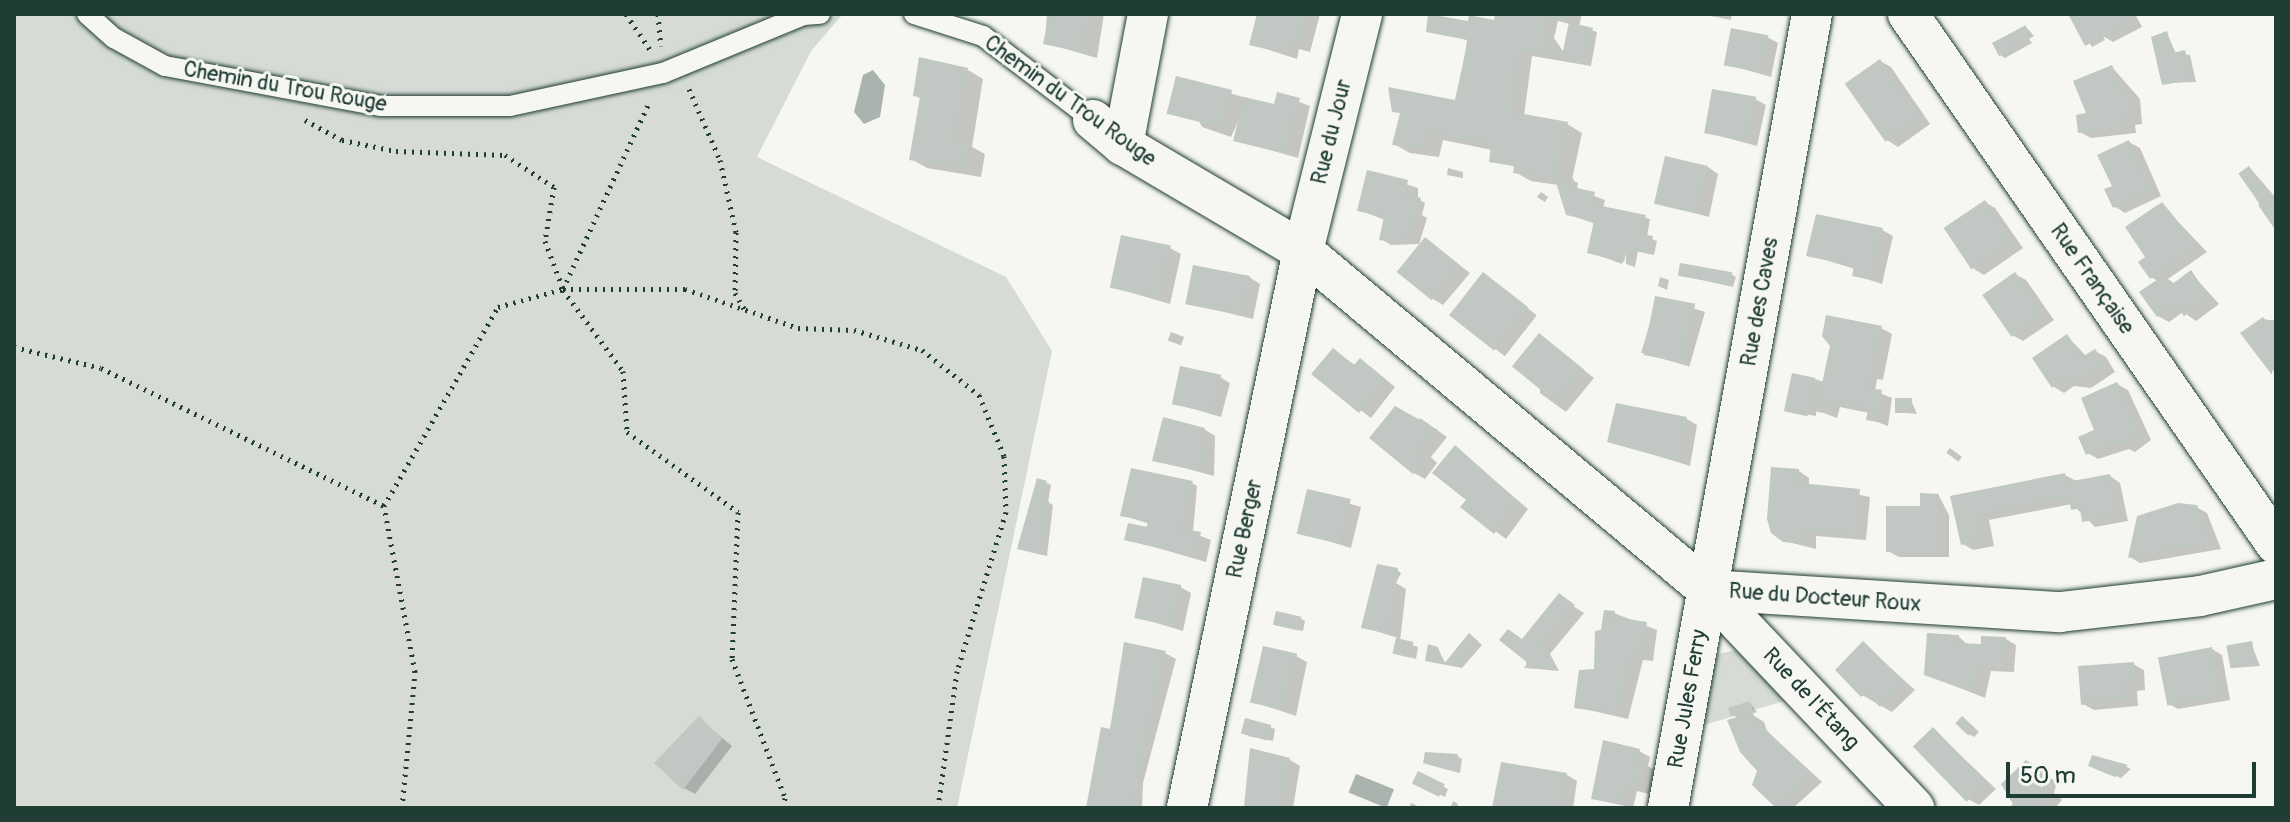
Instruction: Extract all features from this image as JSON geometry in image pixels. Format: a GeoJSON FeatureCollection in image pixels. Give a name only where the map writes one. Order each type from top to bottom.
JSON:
{"type":"FeatureCollection","features":[{"type":"Feature","properties":{"kind":"street"},"geometry":{"type":"LineString","coordinates":[[1123,145],[1148,14]]}},
{"type":"Feature","properties":{"kind":"street","name":"Rue du Jour"},"geometry":{"type":"LineString","coordinates":[[1303,251],[1362,14]]}},
{"type":"Feature","properties":{"kind":"street","name":"Rue des Caves"},"geometry":{"type":"LineString","coordinates":[[1708,590],[1812,14]]}},
{"type":"Feature","properties":{"kind":"street","name":"Rue Française"},"geometry":{"type":"LineString","coordinates":[[1908,14],[2276,544]]}},
{"type":"Feature","properties":{"kind":"street","name":"Chemin du Trou Rouge"},"geometry":{"type":"LineString","coordinates":[[1093,120],[1123,145],[1303,251]]}},
{"type":"Feature","properties":{"kind":"street","name":"Rue du Docteur Roux"},"geometry":{"type":"LineString","coordinates":[[1303,251],[1708,590],[2060,612],[2186,598],[2276,579]]}},
{"type":"Feature","properties":{"kind":"street","name":"Rue Berger"},"geometry":{"type":"LineString","coordinates":[[1187,808],[1303,251]]}},
{"type":"Feature","properties":{"kind":"street","name":"Rue Jules Ferry"},"geometry":{"type":"LineString","coordinates":[[1668,808],[1708,590]]}},
{"type":"Feature","properties":{"kind":"street","name":"Rue de l'Étang"},"geometry":{"type":"LineString","coordinates":[[1708,590],[1914,808]]}},
{"type":"Feature","properties":{"kind":"lane","name":"Chemin du Trou Rouge"},"geometry":{"type":"LineString","coordinates":[[87,14],[114,38],[165,66],[381,106],[510,106],[663,73],[804,15],[820,14]]}},
{"type":"Feature","properties":{"kind":"lane","name":"Chemin du Trou Rouge"},"geometry":{"type":"LineString","coordinates":[[914,14],[983,36],[1093,120]]}},
{"type":"Feature","properties":{"kind":"path"},"geometry":{"type":"LineString","coordinates":[[626,14],[663,73],[690,90],[720,160],[736,232],[735,293],[747,313]]}},
{"type":"Feature","properties":{"kind":"path"},"geometry":{"type":"LineString","coordinates":[[563,289],[663,73],[658,14]]}},
{"type":"Feature","properties":{"kind":"path"},"geometry":{"type":"LineString","coordinates":[[302,119],[342,140],[396,151],[505,155],[554,187],[545,241],[563,289],[623,371],[627,432],[738,512],[732,659],[785,798],[783,808]]}},
{"type":"Feature","properties":{"kind":"path"},"geometry":{"type":"LineString","coordinates":[[402,808],[415,672],[384,506],[498,307],[563,289],[685,289],[747,313],[798,328],[854,330],[922,350],[979,395],[1004,456],[1006,512],[957,671],[938,808]]}},
{"type":"Feature","properties":{"kind":"path"},"geometry":{"type":"LineString","coordinates":[[14,347],[101,368],[384,506]]}},
{"type":"Feature","properties":{"kind":"shaded area"},"geometry":{"type":"Polygon","coordinates":[[[14,14],[843,14],[811,51],[757,157],[1006,277],[1052,351],[957,808],[14,808],[14,14]]]}},
{"type":"Feature","properties":{"kind":"shaded area"},"geometry":{"type":"Polygon","coordinates":[[[873,70],[885,85],[880,117],[864,124],[854,112],[863,75],[873,70]]]}},
{"type":"Feature","properties":{"kind":"shaded area"},"geometry":{"type":"Polygon","coordinates":[[[1736,650],[1785,701],[1753,710],[1750,701],[1731,717],[1704,725],[1713,655],[1736,650]]]}},
{"type":"Feature","properties":{"kind":"shaded area"},"geometry":{"type":"Polygon","coordinates":[[[1356,774],[1394,789],[1387,808],[1349,793],[1356,774]]]}},
{"type":"Feature","properties":{"kind":"building"},"geometry":{"type":"Polygon","coordinates":[[[1049,14],[1094,14],[1086,30],[1086,53],[1043,44],[1049,14]]]}},
{"type":"Feature","properties":{"kind":"building"},"geometry":{"type":"Polygon","coordinates":[[[1257,14],[1308,14],[1299,47],[1289,45],[1287,54],[1249,45],[1257,14]]]}},
{"type":"Feature","properties":{"kind":"building"},"geometry":{"type":"Polygon","coordinates":[[[1428,14],[1468,21],[1469,15],[1494,20],[1495,14],[1570,14],[1569,22],[1593,28],[1586,64],[1521,51],[1513,112],[1568,122],[1557,175],[1574,179],[1572,187],[1595,192],[1592,204],[1646,215],[1642,234],[1653,236],[1649,254],[1627,249],[1624,262],[1587,253],[1594,221],[1566,215],[1555,179],[1513,173],[1514,166],[1489,162],[1491,145],[1428,132],[1424,149],[1392,145],[1400,113],[1392,112],[1388,87],[1455,100],[1468,40],[1426,32],[1428,14]],[[1548,16],[1544,33],[1551,34],[1548,48],[1563,51],[1569,22],[1548,16]]]}},
{"type":"Feature","properties":{"kind":"building"},"geometry":{"type":"Polygon","coordinates":[[[2068,14],[2128,14],[2132,21],[2085,46],[2068,14]]]}},
{"type":"Feature","properties":{"kind":"building"},"geometry":{"type":"Polygon","coordinates":[[[2026,25],[2028,40],[1999,56],[1992,43],[2026,25]]]}},
{"type":"Feature","properties":{"kind":"building"},"geometry":{"type":"Polygon","coordinates":[[[1731,28],[1768,35],[1761,73],[1724,65],[1731,28]]]}},
{"type":"Feature","properties":{"kind":"building"},"geometry":{"type":"Polygon","coordinates":[[[2167,31],[2173,53],[2185,50],[2192,80],[2162,85],[2151,37],[2167,31]]]}},
{"type":"Feature","properties":{"kind":"building"},"geometry":{"type":"Polygon","coordinates":[[[919,57],[968,68],[956,141],[970,143],[965,169],[909,160],[920,97],[913,96],[919,57]]]}},
{"type":"Feature","properties":{"kind":"building"},"geometry":{"type":"Polygon","coordinates":[[[1880,59],[1921,117],[1886,142],[1845,84],[1880,59]]]}},
{"type":"Feature","properties":{"kind":"building"},"geometry":{"type":"Polygon","coordinates":[[[2112,65],[2122,91],[2129,90],[2132,119],[2125,120],[2126,128],[2078,133],[2076,115],[2086,113],[2073,81],[2112,65]]]}},
{"type":"Feature","properties":{"kind":"building"},"geometry":{"type":"Polygon","coordinates":[[[1176,76],[1232,90],[1223,128],[1167,114],[1176,76]]]}},
{"type":"Feature","properties":{"kind":"building"},"geometry":{"type":"Polygon","coordinates":[[[1712,89],[1756,97],[1749,141],[1704,133],[1712,89]]]}},
{"type":"Feature","properties":{"kind":"building"},"geometry":{"type":"Polygon","coordinates":[[[1277,92],[1300,98],[1287,154],[1233,141],[1244,97],[1274,104],[1277,92]]]}},
{"type":"Feature","properties":{"kind":"building"},"geometry":{"type":"Polygon","coordinates":[[[2129,140],[2152,190],[2113,208],[2104,189],[2112,186],[2097,155],[2129,140]]]}},
{"type":"Feature","properties":{"kind":"building"},"geometry":{"type":"Polygon","coordinates":[[[1665,156],[1708,166],[1697,214],[1654,204],[1665,156]]]}},
{"type":"Feature","properties":{"kind":"building"},"geometry":{"type":"Polygon","coordinates":[[[2249,166],[2269,195],[2258,202],[2238,173],[2249,166]]]}},
{"type":"Feature","properties":{"kind":"building"},"geometry":{"type":"Polygon","coordinates":[[[1367,170],[1408,180],[1405,194],[1421,198],[1412,232],[1401,243],[1379,240],[1384,217],[1357,211],[1367,170]]]}},
{"type":"Feature","properties":{"kind":"building"},"geometry":{"type":"Polygon","coordinates":[[[2274,195],[2276,198],[2276,231],[2258,205],[2274,195]]]}},
{"type":"Feature","properties":{"kind":"building"},"geometry":{"type":"Polygon","coordinates":[[[1985,200],[2013,241],[1972,269],[1944,228],[1985,200]]]}},
{"type":"Feature","properties":{"kind":"building"},"geometry":{"type":"Polygon","coordinates":[[[2162,202],[2198,246],[2150,279],[2138,262],[2145,257],[2125,227],[2162,202]]]}},
{"type":"Feature","properties":{"kind":"building"},"geometry":{"type":"Polygon","coordinates":[[[1816,214],[1883,228],[1871,280],[1852,276],[1854,266],[1806,256],[1816,214]]]}},
{"type":"Feature","properties":{"kind":"building"},"geometry":{"type":"Polygon","coordinates":[[[1121,235],[1171,246],[1160,298],[1110,288],[1121,235]]]}},
{"type":"Feature","properties":{"kind":"building"},"geometry":{"type":"Polygon","coordinates":[[[1425,237],[1460,265],[1432,300],[1397,272],[1425,237]]]}},
{"type":"Feature","properties":{"kind":"building"},"geometry":{"type":"Polygon","coordinates":[[[1680,263],[1732,272],[1730,285],[1678,276],[1680,263]]]}},
{"type":"Feature","properties":{"kind":"building"},"geometry":{"type":"Polygon","coordinates":[[[1193,265],[1250,276],[1242,315],[1185,304],[1193,265]]]}},
{"type":"Feature","properties":{"kind":"building"},"geometry":{"type":"Polygon","coordinates":[[[2191,270],[2210,298],[2184,316],[2175,304],[2157,317],[2139,292],[2164,275],[2171,285],[2191,270]]]}},
{"type":"Feature","properties":{"kind":"building"},"geometry":{"type":"Polygon","coordinates":[[[1483,272],[1528,307],[1494,350],[1449,315],[1483,272]]]}},
{"type":"Feature","properties":{"kind":"building"},"geometry":{"type":"Polygon","coordinates":[[[2015,272],[2044,314],[2011,337],[1982,295],[2015,272]]]}},
{"type":"Feature","properties":{"kind":"building"},"geometry":{"type":"Polygon","coordinates":[[[1655,296],[1695,304],[1684,363],[1644,355],[1655,296]]]}},
{"type":"Feature","properties":{"kind":"building"},"geometry":{"type":"Polygon","coordinates":[[[1826,315],[1882,326],[1870,388],[1882,390],[1878,422],[1866,420],[1868,410],[1829,402],[1827,413],[1816,412],[1830,346],[1822,336],[1826,315]]]}},
{"type":"Feature","properties":{"kind":"building"},"geometry":{"type":"Polygon","coordinates":[[[2263,317],[2268,324],[2276,318],[2272,375],[2240,333],[2263,317]]]}},
{"type":"Feature","properties":{"kind":"building"},"geometry":{"type":"Polygon","coordinates":[[[1539,333],[1584,370],[1557,403],[1512,366],[1539,333]]]}},
{"type":"Feature","properties":{"kind":"building"},"geometry":{"type":"Polygon","coordinates":[[[2067,334],[2082,357],[2095,349],[2106,365],[2072,387],[2067,378],[2052,388],[2032,358],[2067,334]]]}},
{"type":"Feature","properties":{"kind":"building"},"geometry":{"type":"Polygon","coordinates":[[[1333,348],[1354,365],[1360,358],[1386,380],[1359,413],[1311,374],[1333,348]]]}},
{"type":"Feature","properties":{"kind":"building"},"geometry":{"type":"Polygon","coordinates":[[[1180,366],[1221,375],[1213,413],[1172,404],[1180,366]]]}},
{"type":"Feature","properties":{"kind":"building"},"geometry":{"type":"Polygon","coordinates":[[[1792,373],[1815,378],[1807,416],[1784,411],[1792,373]]]}},
{"type":"Feature","properties":{"kind":"building"},"geometry":{"type":"Polygon","coordinates":[[[2117,382],[2141,434],[2123,447],[2121,442],[2086,455],[2078,437],[2094,430],[2081,398],[2117,382]]]}},
{"type":"Feature","properties":{"kind":"building"},"geometry":{"type":"Polygon","coordinates":[[[1895,398],[1912,398],[1912,413],[1895,413],[1895,398]]]}},
{"type":"Feature","properties":{"kind":"building"},"geometry":{"type":"Polygon","coordinates":[[[1616,403],[1687,417],[1679,462],[1607,442],[1616,403]]]}},
{"type":"Feature","properties":{"kind":"building"},"geometry":{"type":"Polygon","coordinates":[[[1395,406],[1438,430],[1421,450],[1428,456],[1413,474],[1369,438],[1395,406]]]}},
{"type":"Feature","properties":{"kind":"building"},"geometry":{"type":"Polygon","coordinates":[[[1163,417],[1205,428],[1201,446],[1208,449],[1203,472],[1152,461],[1163,417]]]}},
{"type":"Feature","properties":{"kind":"building"},"geometry":{"type":"Polygon","coordinates":[[[1455,445],[1519,502],[1494,534],[1460,507],[1466,500],[1432,473],[1455,445]]]}},
{"type":"Feature","properties":{"kind":"building"},"geometry":{"type":"Polygon","coordinates":[[[1771,467],[1799,469],[1798,481],[1810,484],[1860,489],[1856,536],[1806,531],[1805,544],[1783,542],[1771,533],[1767,519],[1771,467]]]}},
{"type":"Feature","properties":{"kind":"building"},"geometry":{"type":"Polygon","coordinates":[[[1131,468],[1193,481],[1182,529],[1201,532],[1195,557],[1124,540],[1128,523],[1147,527],[1148,521],[1120,516],[1131,468]]]}},
{"type":"Feature","properties":{"kind":"building"},"geometry":{"type":"Polygon","coordinates":[[[2065,473],[2067,482],[2110,474],[2118,516],[2082,522],[2080,508],[2071,510],[2069,497],[1979,515],[1984,540],[1961,545],[1950,496],[2065,473]]]}},
{"type":"Feature","properties":{"kind":"building"},"geometry":{"type":"Polygon","coordinates":[[[1037,478],[1047,481],[1043,500],[1049,501],[1042,555],[1017,549],[1037,478]]]}},
{"type":"Feature","properties":{"kind":"building"},"geometry":{"type":"Polygon","coordinates":[[[1307,489],[1351,499],[1340,544],[1297,534],[1307,489]]]}},
{"type":"Feature","properties":{"kind":"building"},"geometry":{"type":"Polygon","coordinates":[[[1920,493],[1939,494],[1939,552],[1886,552],[1886,506],[1920,506],[1920,493]]]}},
{"type":"Feature","properties":{"kind":"building"},"geometry":{"type":"Polygon","coordinates":[[[2178,503],[2197,505],[2212,544],[2128,558],[2137,516],[2178,503]]]}},
{"type":"Feature","properties":{"kind":"building"},"geometry":{"type":"Polygon","coordinates":[[[1377,564],[1398,568],[1390,634],[1361,628],[1377,564]]]}},
{"type":"Feature","properties":{"kind":"building"},"geometry":{"type":"Polygon","coordinates":[[[1143,577],[1181,585],[1172,626],[1134,618],[1143,577]]]}},
{"type":"Feature","properties":{"kind":"building"},"geometry":{"type":"Polygon","coordinates":[[[1559,593],[1575,605],[1543,645],[1556,669],[1524,668],[1528,663],[1499,640],[1508,629],[1522,639],[1559,593]]]}},
{"type":"Feature","properties":{"kind":"building"},"geometry":{"type":"Polygon","coordinates":[[[1604,610],[1615,611],[1614,617],[1647,622],[1643,656],[1633,655],[1618,714],[1574,708],[1579,670],[1594,669],[1595,631],[1601,630],[1604,610]]]}},
{"type":"Feature","properties":{"kind":"building"},"geometry":{"type":"Polygon","coordinates":[[[1276,611],[1301,617],[1298,630],[1273,625],[1276,611]]]}},
{"type":"Feature","properties":{"kind":"building"},"geometry":{"type":"Polygon","coordinates":[[[1469,633],[1478,641],[1457,667],[1425,661],[1428,644],[1438,647],[1444,664],[1469,633]]]}},
{"type":"Feature","properties":{"kind":"building"},"geometry":{"type":"Polygon","coordinates":[[[1927,633],[1959,635],[1958,643],[1981,644],[1981,636],[2006,637],[2003,667],[1980,666],[1974,693],[1924,675],[1927,633]]]}},
{"type":"Feature","properties":{"kind":"building"},"geometry":{"type":"Polygon","coordinates":[[[1396,638],[1414,642],[1410,658],[1392,654],[1396,638]]]}},
{"type":"Feature","properties":{"kind":"building"},"geometry":{"type":"Polygon","coordinates":[[[1863,641],[1906,683],[1880,707],[1866,693],[1861,697],[1835,670],[1863,641]]]}},
{"type":"Feature","properties":{"kind":"building"},"geometry":{"type":"Polygon","coordinates":[[[2252,641],[2256,664],[2230,668],[2226,646],[2252,641]]]}},
{"type":"Feature","properties":{"kind":"building"},"geometry":{"type":"Polygon","coordinates":[[[1124,642],[1166,651],[1133,808],[1086,808],[1101,727],[1110,729],[1124,642]]]}},
{"type":"Feature","properties":{"kind":"building"},"geometry":{"type":"Polygon","coordinates":[[[1263,646],[1297,654],[1284,710],[1250,703],[1263,646]]]}},
{"type":"Feature","properties":{"kind":"building"},"geometry":{"type":"Polygon","coordinates":[[[2212,647],[2221,695],[2167,706],[2158,657],[2212,647]]]}},
{"type":"Feature","properties":{"kind":"building"},"geometry":{"type":"Polygon","coordinates":[[[2134,662],[2135,685],[2127,686],[2128,700],[2081,705],[2078,666],[2134,662]]]}},
{"type":"Feature","properties":{"kind":"building"},"geometry":{"type":"Polygon","coordinates":[[[1750,701],[1753,710],[1731,717],[1728,708],[1750,701]]]}},
{"type":"Feature","properties":{"kind":"building"},"geometry":{"type":"Polygon","coordinates":[[[1753,713],[1758,728],[1764,728],[1812,775],[1776,808],[1752,785],[1757,771],[1740,752],[1727,720],[1753,713]]]}},
{"type":"Feature","properties":{"kind":"building"},"geometry":{"type":"Polygon","coordinates":[[[699,716],[722,739],[683,790],[654,763],[699,716]]]}},
{"type":"Feature","properties":{"kind":"building"},"geometry":{"type":"Polygon","coordinates":[[[1962,716],[1975,728],[1968,736],[1955,723],[1962,716]]]}},
{"type":"Feature","properties":{"kind":"building"},"geometry":{"type":"Polygon","coordinates":[[[1245,718],[1271,725],[1267,740],[1241,733],[1245,718]]]}},
{"type":"Feature","properties":{"kind":"building"},"geometry":{"type":"Polygon","coordinates":[[[1933,727],[1986,782],[1966,802],[1913,746],[1933,727]]]}},
{"type":"Feature","properties":{"kind":"building"},"geometry":{"type":"Polygon","coordinates":[[[1603,740],[1640,749],[1638,760],[1645,762],[1638,789],[1626,787],[1622,805],[1591,799],[1603,740]]]}},
{"type":"Feature","properties":{"kind":"building"},"geometry":{"type":"Polygon","coordinates":[[[1250,748],[1290,758],[1282,808],[1244,807],[1250,748]]]}},
{"type":"Feature","properties":{"kind":"building"},"geometry":{"type":"Polygon","coordinates":[[[1425,752],[1458,754],[1456,772],[1423,763],[1425,752]]]}},
{"type":"Feature","properties":{"kind":"building"},"geometry":{"type":"Polygon","coordinates":[[[2092,755],[2128,765],[2115,777],[2088,766],[2092,755]]]}},
{"type":"Feature","properties":{"kind":"building"},"geometry":{"type":"Polygon","coordinates":[[[2026,760],[2047,774],[2044,785],[2053,793],[2038,808],[2009,808],[2013,804],[2001,784],[2026,760]]]}},
{"type":"Feature","properties":{"kind":"building"},"geometry":{"type":"Polygon","coordinates":[[[1501,762],[1567,773],[1561,808],[1492,808],[1501,762]]]}},
{"type":"Feature","properties":{"kind":"building"},"geometry":{"type":"Polygon","coordinates":[[[1418,771],[1445,784],[1439,797],[1412,784],[1418,771]]]}}]}
